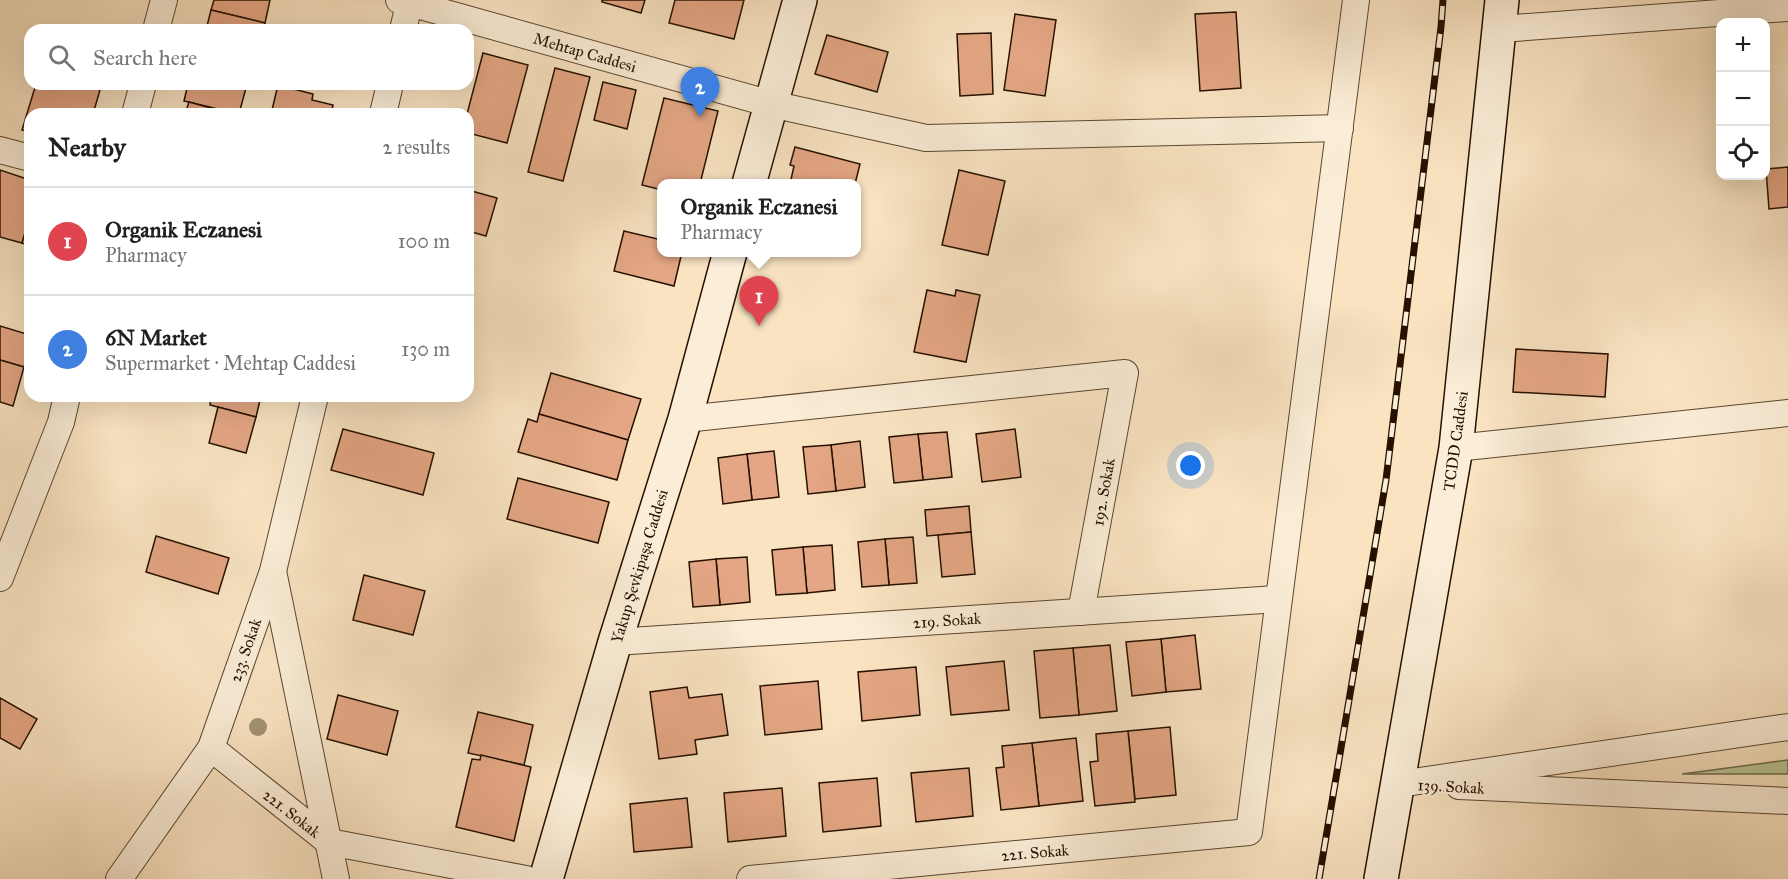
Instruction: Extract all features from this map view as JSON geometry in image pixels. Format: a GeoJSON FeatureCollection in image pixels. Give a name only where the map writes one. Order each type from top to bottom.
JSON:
{"type":"FeatureCollection","features":[{"type":"Feature","properties":{"kind":"main road"},"geometry":{"type":"LineString","coordinates":[[750,179],[800,0]]}},
{"type":"Feature","properties":{"kind":"main road","name":"TCDD Caddesi"},"geometry":{"type":"LineString","coordinates":[[1381,879],[1456,448],[1501,15]]}},
{"type":"Feature","properties":{"kind":"main road","name":"Yakup Şevkipaşa Caddesi"},"geometry":{"type":"LineString","coordinates":[[546,879],[615,642],[685,419],[729,257]]}},
{"type":"Feature","properties":{"kind":"street"},"geometry":{"type":"LineString","coordinates":[[158,24],[164,0]]}},
{"type":"Feature","properties":{"kind":"street"},"geometry":{"type":"LineString","coordinates":[[1278,599],[1356,0]]}},
{"type":"Feature","properties":{"kind":"street"},"geometry":{"type":"LineString","coordinates":[[404,24],[406,1]]}},
{"type":"Feature","properties":{"kind":"street","name":"Mehtap Caddesi"},"geometry":{"type":"LineString","coordinates":[[406,1],[771,104],[926,138],[1340,128]]}},
{"type":"Feature","properties":{"kind":"street"},"geometry":{"type":"LineString","coordinates":[[1501,15],[1788,8]]}},
{"type":"Feature","properties":{"kind":"street"},"geometry":{"type":"LineString","coordinates":[[137,108],[141,90]]}},
{"type":"Feature","properties":{"kind":"street"},"geometry":{"type":"LineString","coordinates":[[384,108],[389,90]]}},
{"type":"Feature","properties":{"kind":"street"},"geometry":{"type":"LineString","coordinates":[[0,150],[24,156]]}},
{"type":"Feature","properties":{"kind":"street","name":"192. Sokak"},"geometry":{"type":"LineString","coordinates":[[685,419],[1125,373],[1081,612]]}},
{"type":"Feature","properties":{"kind":"street"},"geometry":{"type":"LineString","coordinates":[[0,578],[61,422],[66,402]]}},
{"type":"Feature","properties":{"kind":"street","name":"233. Sokak"},"geometry":{"type":"LineString","coordinates":[[119,879],[211,748],[273,571],[314,402]]}},
{"type":"Feature","properties":{"kind":"street"},"geometry":{"type":"LineString","coordinates":[[1456,448],[1788,413]]}},
{"type":"Feature","properties":{"kind":"street"},"geometry":{"type":"LineString","coordinates":[[273,571],[336,879]]}},
{"type":"Feature","properties":{"kind":"street","name":"219. Sokak"},"geometry":{"type":"LineString","coordinates":[[615,642],[1278,599]]}},
{"type":"Feature","properties":{"kind":"street","name":"221. Sokak"},"geometry":{"type":"LineString","coordinates":[[750,879],[1249,832],[1278,599]]}},
{"type":"Feature","properties":{"kind":"street","name":"139. Sokak"},"geometry":{"type":"LineString","coordinates":[[1399,784],[1788,727]]}},
{"type":"Feature","properties":{"kind":"street","name":"221. Sokak"},"geometry":{"type":"LineString","coordinates":[[211,748],[329,842],[526,879]]}},
{"type":"Feature","properties":{"kind":"street","name":"139. Sokak"},"geometry":{"type":"LineString","coordinates":[[1399,784],[1788,801]]}},
{"type":"Feature","properties":{"kind":"green space"},"geometry":{"type":"Polygon","coordinates":[[[1788,760],[1788,774],[1682,774],[1788,760]]]}},
{"type":"Feature","properties":{"kind":"building"},"geometry":{"type":"Polygon","coordinates":[[[214,0],[270,0],[265,23],[211,10],[214,0]]]}},
{"type":"Feature","properties":{"kind":"building"},"geometry":{"type":"Polygon","coordinates":[[[602,0],[645,0],[641,13],[602,2],[602,0]]]}},
{"type":"Feature","properties":{"kind":"building"},"geometry":{"type":"Polygon","coordinates":[[[675,0],[744,0],[734,39],[669,23],[675,0]]]}},
{"type":"Feature","properties":{"kind":"building"},"geometry":{"type":"Polygon","coordinates":[[[211,10],[265,23],[265,24],[208,24],[211,10]]]}},
{"type":"Feature","properties":{"kind":"building"},"geometry":{"type":"Polygon","coordinates":[[[1236,12],[1241,88],[1200,91],[1195,14],[1236,12]]]}},
{"type":"Feature","properties":{"kind":"building"},"geometry":{"type":"Polygon","coordinates":[[[1015,14],[1056,20],[1045,96],[1004,90],[1015,14]]]}},
{"type":"Feature","properties":{"kind":"building"},"geometry":{"type":"Polygon","coordinates":[[[991,33],[993,94],[960,96],[957,34],[991,33]]]}},
{"type":"Feature","properties":{"kind":"building"},"geometry":{"type":"Polygon","coordinates":[[[827,35],[888,52],[877,92],[815,74],[827,35]]]}},
{"type":"Feature","properties":{"kind":"building"},"geometry":{"type":"Polygon","coordinates":[[[483,53],[528,65],[507,143],[474,135],[474,108],[469,108],[483,53]]]}},
{"type":"Feature","properties":{"kind":"building"},"geometry":{"type":"Polygon","coordinates":[[[555,68],[590,77],[563,181],[528,172],[555,68]]]}},
{"type":"Feature","properties":{"kind":"building"},"geometry":{"type":"Polygon","coordinates":[[[603,82],[636,90],[627,129],[594,120],[603,82]]]}},
{"type":"Feature","properties":{"kind":"building"},"geometry":{"type":"Polygon","coordinates":[[[34,90],[100,90],[95,108],[29,108],[34,90]]]}},
{"type":"Feature","properties":{"kind":"building"},"geometry":{"type":"Polygon","coordinates":[[[187,90],[245,90],[241,108],[214,108],[184,101],[187,90]]]}},
{"type":"Feature","properties":{"kind":"building"},"geometry":{"type":"Polygon","coordinates":[[[277,90],[297,90],[313,94],[312,100],[333,105],[332,108],[272,108],[277,90]]]}},
{"type":"Feature","properties":{"kind":"building"},"geometry":{"type":"Polygon","coordinates":[[[664,98],[718,111],[701,179],[657,179],[657,189],[642,185],[664,98]]]}},
{"type":"Feature","properties":{"kind":"building"},"geometry":{"type":"Polygon","coordinates":[[[189,102],[211,108],[187,108],[189,102]]]}},
{"type":"Feature","properties":{"kind":"building"},"geometry":{"type":"Polygon","coordinates":[[[795,147],[860,164],[856,179],[791,179],[794,166],[790,165],[795,147]]]}},
{"type":"Feature","properties":{"kind":"building"},"geometry":{"type":"Polygon","coordinates":[[[1788,167],[1788,207],[1769,209],[1767,180],[1770,180],[1770,169],[1788,167]]]}},
{"type":"Feature","properties":{"kind":"building"},"geometry":{"type":"Polygon","coordinates":[[[0,170],[24,178],[24,236],[22,243],[0,237],[0,170]]]}},
{"type":"Feature","properties":{"kind":"building"},"geometry":{"type":"Polygon","coordinates":[[[959,170],[1005,181],[988,255],[942,245],[959,170]]]}},
{"type":"Feature","properties":{"kind":"building"},"geometry":{"type":"Polygon","coordinates":[[[474,192],[497,198],[486,236],[474,233],[474,192]]]}},
{"type":"Feature","properties":{"kind":"building"},"geometry":{"type":"Polygon","coordinates":[[[624,231],[657,239],[657,257],[681,257],[674,286],[614,271],[624,231]]]}},
{"type":"Feature","properties":{"kind":"building"},"geometry":{"type":"Polygon","coordinates":[[[927,290],[955,296],[956,290],[980,295],[966,362],[914,352],[927,290]]]}},
{"type":"Feature","properties":{"kind":"building"},"geometry":{"type":"Polygon","coordinates":[[[0,326],[24,333],[24,367],[0,360],[0,326]]]}},
{"type":"Feature","properties":{"kind":"building"},"geometry":{"type":"Polygon","coordinates":[[[1516,349],[1608,354],[1605,397],[1513,392],[1516,349]]]}},
{"type":"Feature","properties":{"kind":"building"},"geometry":{"type":"Polygon","coordinates":[[[0,360],[24,367],[13,406],[0,402],[0,360]]]}},
{"type":"Feature","properties":{"kind":"building"},"geometry":{"type":"Polygon","coordinates":[[[551,373],[641,399],[628,440],[539,414],[551,373]]]}},
{"type":"Feature","properties":{"kind":"building"},"geometry":{"type":"Polygon","coordinates":[[[210,402],[260,402],[256,417],[210,405],[210,402]]]}},
{"type":"Feature","properties":{"kind":"building"},"geometry":{"type":"Polygon","coordinates":[[[218,407],[256,417],[246,453],[209,443],[218,407]]]}},
{"type":"Feature","properties":{"kind":"building"},"geometry":{"type":"Polygon","coordinates":[[[539,414],[628,440],[617,480],[518,452],[528,419],[537,422],[539,414]]]}},
{"type":"Feature","properties":{"kind":"building"},"geometry":{"type":"Polygon","coordinates":[[[343,429],[434,453],[423,495],[331,470],[343,429]]]}},
{"type":"Feature","properties":{"kind":"building"},"geometry":{"type":"Polygon","coordinates":[[[1015,429],[1021,477],[982,482],[976,434],[1015,429]]]}},
{"type":"Feature","properties":{"kind":"building"},"geometry":{"type":"Polygon","coordinates":[[[947,432],[952,477],[923,480],[918,434],[947,432]]]}},
{"type":"Feature","properties":{"kind":"building"},"geometry":{"type":"Polygon","coordinates":[[[918,434],[923,480],[894,483],[889,437],[918,434]]]}},
{"type":"Feature","properties":{"kind":"building"},"geometry":{"type":"Polygon","coordinates":[[[860,441],[865,487],[836,491],[831,445],[860,441]]]}},
{"type":"Feature","properties":{"kind":"building"},"geometry":{"type":"Polygon","coordinates":[[[831,445],[836,491],[808,494],[803,447],[831,445]]]}},
{"type":"Feature","properties":{"kind":"building"},"geometry":{"type":"Polygon","coordinates":[[[774,451],[779,497],[752,500],[747,454],[774,451]]]}},
{"type":"Feature","properties":{"kind":"building"},"geometry":{"type":"Polygon","coordinates":[[[747,454],[752,500],[723,504],[718,458],[747,454]]]}},
{"type":"Feature","properties":{"kind":"building"},"geometry":{"type":"Polygon","coordinates":[[[518,478],[609,502],[598,543],[507,519],[518,478]]]}},
{"type":"Feature","properties":{"kind":"building"},"geometry":{"type":"Polygon","coordinates":[[[969,506],[971,532],[927,536],[925,510],[969,506]]]}},
{"type":"Feature","properties":{"kind":"building"},"geometry":{"type":"Polygon","coordinates":[[[971,532],[975,574],[942,577],[938,535],[971,532]]]}},
{"type":"Feature","properties":{"kind":"building"},"geometry":{"type":"Polygon","coordinates":[[[156,536],[229,558],[218,594],[146,572],[156,536]]]}},
{"type":"Feature","properties":{"kind":"building"},"geometry":{"type":"Polygon","coordinates":[[[913,537],[917,583],[889,585],[885,539],[913,537]]]}},
{"type":"Feature","properties":{"kind":"building"},"geometry":{"type":"Polygon","coordinates":[[[885,539],[889,585],[862,587],[858,542],[885,539]]]}},
{"type":"Feature","properties":{"kind":"building"},"geometry":{"type":"Polygon","coordinates":[[[832,545],[835,590],[807,593],[803,547],[832,545]]]}},
{"type":"Feature","properties":{"kind":"building"},"geometry":{"type":"Polygon","coordinates":[[[803,547],[807,593],[776,595],[772,550],[803,547]]]}},
{"type":"Feature","properties":{"kind":"building"},"geometry":{"type":"Polygon","coordinates":[[[747,557],[750,602],[720,605],[716,559],[747,557]]]}},
{"type":"Feature","properties":{"kind":"building"},"geometry":{"type":"Polygon","coordinates":[[[716,559],[720,605],[693,607],[689,562],[716,559]]]}},
{"type":"Feature","properties":{"kind":"building"},"geometry":{"type":"Polygon","coordinates":[[[364,575],[425,591],[413,635],[353,620],[364,575]]]}},
{"type":"Feature","properties":{"kind":"building"},"geometry":{"type":"Polygon","coordinates":[[[1195,635],[1201,689],[1166,692],[1161,639],[1195,635]]]}},
{"type":"Feature","properties":{"kind":"building"},"geometry":{"type":"Polygon","coordinates":[[[1161,639],[1166,692],[1132,696],[1126,642],[1161,639]]]}},
{"type":"Feature","properties":{"kind":"building"},"geometry":{"type":"Polygon","coordinates":[[[1110,645],[1117,711],[1079,715],[1073,648],[1110,645]]]}},
{"type":"Feature","properties":{"kind":"building"},"geometry":{"type":"Polygon","coordinates":[[[1073,648],[1079,715],[1040,718],[1034,651],[1073,648]]]}},
{"type":"Feature","properties":{"kind":"building"},"geometry":{"type":"Polygon","coordinates":[[[1004,661],[1009,710],[951,715],[946,667],[1004,661]]]}},
{"type":"Feature","properties":{"kind":"building"},"geometry":{"type":"Polygon","coordinates":[[[916,667],[920,715],[862,721],[858,672],[916,667]]]}},
{"type":"Feature","properties":{"kind":"building"},"geometry":{"type":"Polygon","coordinates":[[[818,681],[822,729],[765,735],[760,686],[818,681]]]}},
{"type":"Feature","properties":{"kind":"building"},"geometry":{"type":"Polygon","coordinates":[[[687,687],[689,698],[722,694],[728,735],[695,740],[697,754],[659,759],[650,692],[687,687]]]}},
{"type":"Feature","properties":{"kind":"building"},"geometry":{"type":"Polygon","coordinates":[[[338,695],[398,711],[387,755],[327,739],[338,695]]]}},
{"type":"Feature","properties":{"kind":"building"},"geometry":{"type":"Polygon","coordinates":[[[0,698],[37,719],[20,749],[0,738],[0,698]]]}},
{"type":"Feature","properties":{"kind":"building"},"geometry":{"type":"Polygon","coordinates":[[[478,712],[533,725],[524,765],[468,753],[478,712]]]}},
{"type":"Feature","properties":{"kind":"building"},"geometry":{"type":"Polygon","coordinates":[[[1170,727],[1176,795],[1135,799],[1128,731],[1170,727]]]}},
{"type":"Feature","properties":{"kind":"building"},"geometry":{"type":"Polygon","coordinates":[[[1128,731],[1135,802],[1095,806],[1090,762],[1098,761],[1096,734],[1128,731]]]}},
{"type":"Feature","properties":{"kind":"building"},"geometry":{"type":"Polygon","coordinates":[[[1076,738],[1083,801],[1039,806],[1032,743],[1076,738]]]}},
{"type":"Feature","properties":{"kind":"building"},"geometry":{"type":"Polygon","coordinates":[[[1032,743],[1039,806],[1001,810],[996,768],[1004,767],[1002,746],[1032,743]]]}},
{"type":"Feature","properties":{"kind":"building"},"geometry":{"type":"Polygon","coordinates":[[[481,755],[531,767],[514,841],[456,827],[472,759],[480,760],[481,755]]]}},
{"type":"Feature","properties":{"kind":"building"},"geometry":{"type":"Polygon","coordinates":[[[969,768],[973,816],[916,822],[911,773],[969,768]]]}},
{"type":"Feature","properties":{"kind":"building"},"geometry":{"type":"Polygon","coordinates":[[[877,778],[881,826],[823,832],[819,783],[877,778]]]}},
{"type":"Feature","properties":{"kind":"building"},"geometry":{"type":"Polygon","coordinates":[[[782,788],[786,836],[728,842],[724,793],[782,788]]]}},
{"type":"Feature","properties":{"kind":"building"},"geometry":{"type":"Polygon","coordinates":[[[687,798],[692,847],[634,852],[630,804],[687,798]]]}},
{"type":"Feature","properties":{"kind":"railway"},"geometry":{"type":"LineString","coordinates":[[1319,879],[1386,480],[1443,0]]}},
{"type":"Feature","properties":{"kind":"place","name":"6N Market"},"geometry":{"type":"Point","coordinates":[700,117]}},
{"type":"Feature","properties":{"kind":"place","name":"Organik Eczanesi"},"geometry":{"type":"Point","coordinates":[759,326]}}]}
